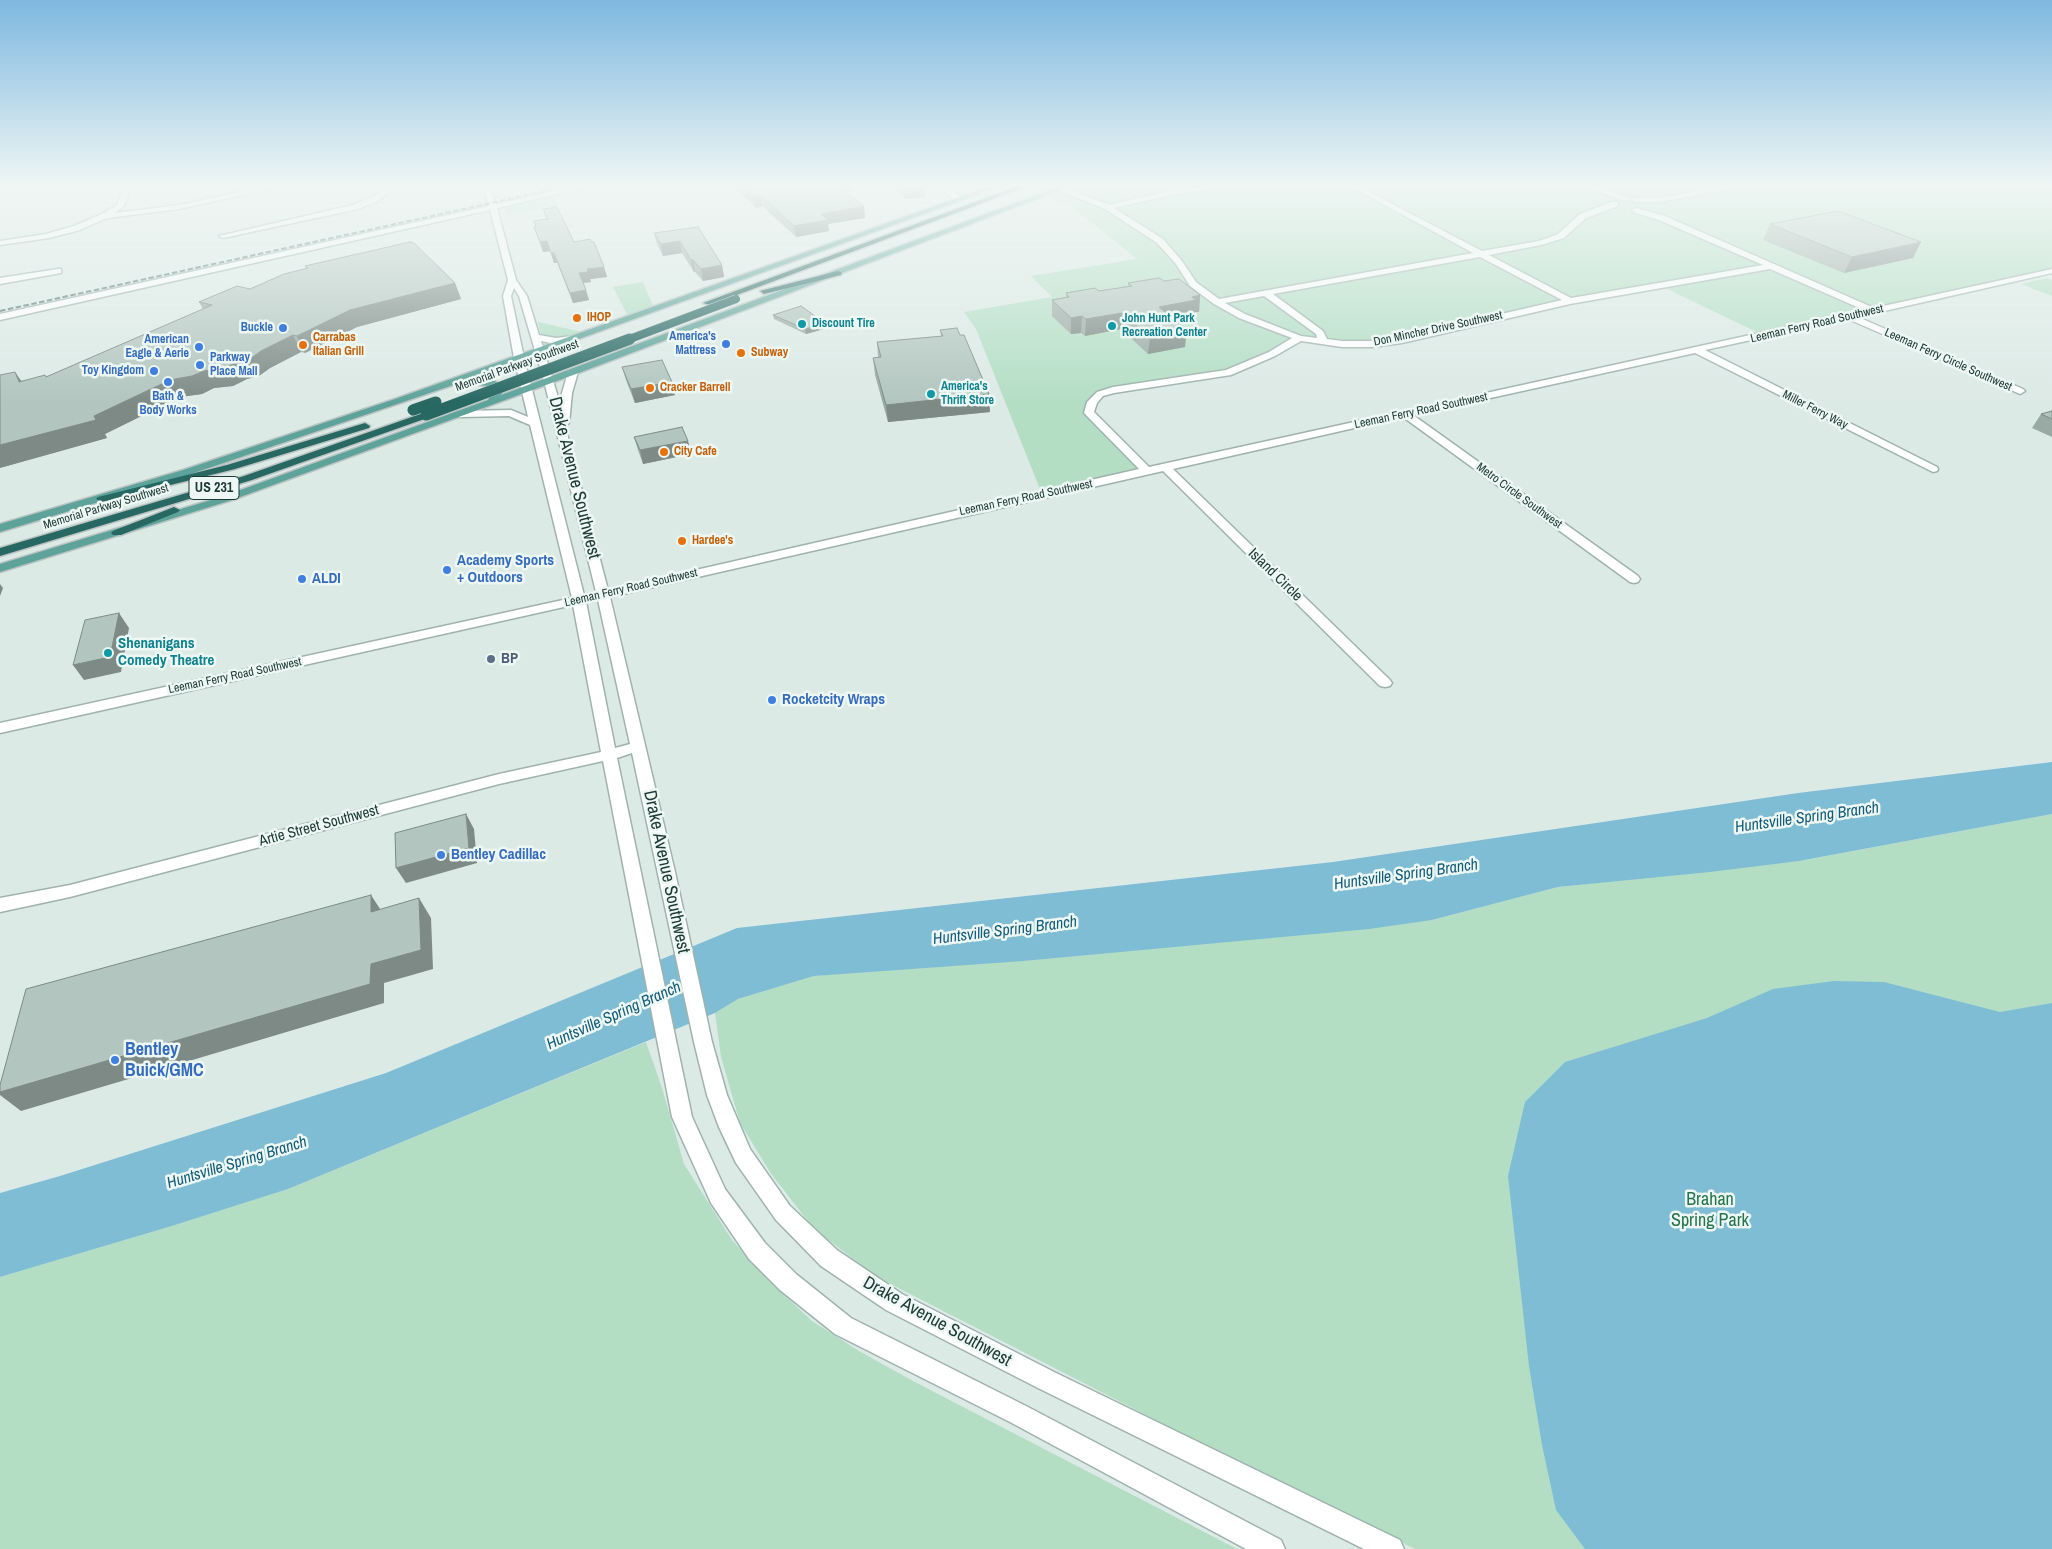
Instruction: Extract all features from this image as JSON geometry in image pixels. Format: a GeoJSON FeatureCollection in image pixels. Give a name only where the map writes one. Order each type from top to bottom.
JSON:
{"type":"FeatureCollection","features":[{"type":"Feature","properties":{"kind":"highway","name":"Memorial Parkway Southwest"},"geometry":{"type":"LineString","coordinates":[[0,545],[277,460],[828,258]]}},
{"type":"Feature","properties":{"kind":"highway","name":"Memorial Parkway Southwest"},"geometry":{"type":"LineString","coordinates":[[0,552],[248,478],[426,415],[844,258]]}},
{"type":"Feature","properties":{"kind":"highway"},"geometry":{"type":"LineString","coordinates":[[707,303],[771,272],[791,260]]}},
{"type":"Feature","properties":{"kind":"highway"},"geometry":{"type":"LineString","coordinates":[[736,299],[838,273]]}},
{"type":"Feature","properties":{"kind":"highway"},"geometry":{"type":"LineString","coordinates":[[102,498],[183,480],[292,450],[414,410]]}},
{"type":"Feature","properties":{"kind":"highway"},"geometry":{"type":"LineString","coordinates":[[118,533],[248,478]]}},
{"type":"Feature","properties":{"kind":"main road"},"geometry":{"type":"LineString","coordinates":[[0,528],[250,451],[539,352],[796,258]]}},
{"type":"Feature","properties":{"kind":"main road"},"geometry":{"type":"LineString","coordinates":[[0,568],[220,501],[528,389],[877,258]]}},
{"type":"Feature","properties":{"kind":"main road"},"geometry":{"type":"LineString","coordinates":[[574,339],[568,346],[572,358],[583,362],[603,361]]}},
{"type":"Feature","properties":{"kind":"main road"},"geometry":{"type":"LineString","coordinates":[[452,382],[474,381],[492,383],[496,386],[498,392],[487,404]]}},
{"type":"Feature","properties":{"kind":"street"},"geometry":{"type":"LineString","coordinates":[[0,317],[263,258]]}},
{"type":"Feature","properties":{"kind":"street","name":"Drake Avenue Southwest"},"geometry":{"type":"LineString","coordinates":[[506,258],[512,280],[524,301],[549,381],[603,595],[667,872],[699,1023],[717,1095],[728,1127],[743,1156],[783,1213],[829,1258],[894,1302],[1046,1380],[1391,1549]]}},
{"type":"Feature","properties":{"kind":"street","name":"Don Mincher Drive Southwest"},"geometry":{"type":"LineString","coordinates":[[1175,258],[1193,284],[1217,302],[1242,316],[1299,338],[1323,342],[1365,344],[1402,340],[1570,301],[1703,280],[1771,266]]}},
{"type":"Feature","properties":{"kind":"street"},"geometry":{"type":"LineString","coordinates":[[1217,302],[1465,258]]}},
{"type":"Feature","properties":{"kind":"street"},"geometry":{"type":"LineString","coordinates":[[1489,258],[1570,301]]}},
{"type":"Feature","properties":{"kind":"street"},"geometry":{"type":"LineString","coordinates":[[1753,258],[1874,311]]}},
{"type":"Feature","properties":{"kind":"street"},"geometry":{"type":"LineString","coordinates":[[0,281],[58,271]]}},
{"type":"Feature","properties":{"kind":"street","name":"Leeman Ferry Road Southwest"},"geometry":{"type":"LineString","coordinates":[[0,728],[579,601],[655,582],[1147,471],[2052,271]]}},
{"type":"Feature","properties":{"kind":"street","name":"Drake Avenue Southwest"},"geometry":{"type":"LineString","coordinates":[[512,280],[507,299],[519,358],[579,601],[682,1117],[718,1196],[757,1252],[788,1282],[843,1326],[1018,1414],[1272,1549]]}},
{"type":"Feature","properties":{"kind":"street"},"geometry":{"type":"LineString","coordinates":[[1265,294],[1320,333],[1323,342]]}},
{"type":"Feature","properties":{"kind":"street"},"geometry":{"type":"LineString","coordinates":[[507,299],[521,299],[524,301]]}},
{"type":"Feature","properties":{"kind":"street","name":"Leeman Ferry Circle Southwest"},"geometry":{"type":"LineString","coordinates":[[1849,316],[2020,391]]}},
{"type":"Feature","properties":{"kind":"street"},"geometry":{"type":"LineString","coordinates":[[536,337],[556,341],[574,339]]}},
{"type":"Feature","properties":{"kind":"street"},"geometry":{"type":"LineString","coordinates":[[1147,471],[1089,413],[1092,402],[1100,394],[1113,390],[1228,373],[1272,354],[1299,338]]}},
{"type":"Feature","properties":{"kind":"street","name":"Miller Ferry Way"},"geometry":{"type":"LineString","coordinates":[[1697,350],[1933,469]]}},
{"type":"Feature","properties":{"kind":"street"},"geometry":{"type":"LineString","coordinates":[[563,437],[567,393],[573,372]]}},
{"type":"Feature","properties":{"kind":"street"},"geometry":{"type":"LineString","coordinates":[[460,414],[511,412],[536,424]]}},
{"type":"Feature","properties":{"kind":"street","name":"Metro Circle Southwest"},"geometry":{"type":"LineString","coordinates":[[1405,414],[1634,578]]}},
{"type":"Feature","properties":{"kind":"street","name":"Island Circle"},"geometry":{"type":"LineString","coordinates":[[1165,467],[1385,683]]}},
{"type":"Feature","properties":{"kind":"street"},"geometry":{"type":"LineString","coordinates":[[556,504],[579,500]]}},
{"type":"Feature","properties":{"kind":"street"},"geometry":{"type":"LineString","coordinates":[[562,526],[585,521]]}},
{"type":"Feature","properties":{"kind":"street","name":"Artie Street Southwest"},"geometry":{"type":"LineString","coordinates":[[0,905],[70,891],[490,781],[637,747]]}},
{"type":"Feature","properties":{"kind":"green space"},"geometry":{"type":"Polygon","coordinates":[[[2052,258],[2052,271],[1765,336],[1661,286],[1570,301],[1372,344],[1299,338],[1228,373],[1100,394],[1089,413],[1147,471],[1042,494],[976,329],[964,312],[1052,297],[1031,276],[1137,259],[2052,258]]]}},
{"type":"Feature","properties":{"kind":"green space"},"geometry":{"type":"Polygon","coordinates":[[[2047,278],[2052,280],[2052,296],[2021,284],[2047,278]]]}},
{"type":"Feature","properties":{"kind":"green space"},"geometry":{"type":"Polygon","coordinates":[[[643,282],[653,306],[628,316],[613,287],[643,282]]]}},
{"type":"Feature","properties":{"kind":"green space"},"geometry":{"type":"Polygon","coordinates":[[[538,322],[582,332],[569,337],[552,339],[541,336],[538,322]]]}},
{"type":"Feature","properties":{"kind":"green space","name":"Brahan Spring Park"},"geometry":{"type":"Polygon","coordinates":[[[2052,814],[2052,1549],[1415,1549],[1267,1477],[877,1277],[814,1229],[772,1175],[740,1123],[721,1057],[715,1013],[738,999],[814,976],[1432,920],[1558,887],[1805,860],[2052,814]]]}},
{"type":"Feature","properties":{"kind":"green space"},"geometry":{"type":"Polygon","coordinates":[[[646,1042],[662,1088],[684,1164],[732,1240],[769,1281],[812,1321],[859,1351],[913,1381],[1237,1549],[0,1549],[0,1277],[288,1189],[646,1042]]]}},
{"type":"Feature","properties":{"kind":"water","name":"Huntsville Spring Branch"},"geometry":{"type":"Polygon","coordinates":[[[2052,762],[2052,814],[1799,861],[1558,887],[1432,920],[1369,929],[1023,961],[814,976],[738,999],[715,1013],[288,1189],[0,1277],[0,1193],[60,1176],[386,1073],[737,928],[1333,862],[1798,793],[2052,762]]]}},
{"type":"Feature","properties":{"kind":"water"},"geometry":{"type":"Polygon","coordinates":[[[1834,981],[1884,982],[2000,1012],[2052,1003],[2052,1549],[1585,1549],[1556,1510],[1542,1445],[1529,1366],[1508,1176],[1525,1102],[1565,1062],[1707,1018],[1773,989],[1834,981]]]}},
{"type":"Feature","properties":{"kind":"building","name":"Parkway Place Mall"},"geometry":{"type":"Polygon","coordinates":[[[339,258],[430,258],[455,283],[350,310],[297,336],[293,335],[261,351],[250,359],[224,368],[170,380],[94,416],[96,420],[0,445],[0,375],[15,372],[19,382],[45,375],[46,377],[212,305],[199,302],[237,286],[250,289],[284,274],[308,268],[305,266],[339,258]]]}},
{"type":"Feature","properties":{"kind":"building"},"geometry":{"type":"Polygon","coordinates":[[[556,258],[601,258],[604,267],[587,269],[588,272],[579,273],[586,290],[570,293],[556,258]]]}},
{"type":"Feature","properties":{"kind":"building"},"geometry":{"type":"Polygon","coordinates":[[[690,258],[718,258],[722,265],[701,269],[690,258]]]}},
{"type":"Feature","properties":{"kind":"building"},"geometry":{"type":"Polygon","coordinates":[[[1159,278],[1164,281],[1179,279],[1200,295],[1192,297],[1196,300],[1159,307],[1187,330],[1150,337],[1122,313],[1086,319],[1082,316],[1071,318],[1052,300],[1069,297],[1066,293],[1095,288],[1099,291],[1132,286],[1128,283],[1159,278]]]}},
{"type":"Feature","properties":{"kind":"building","name":"Discount Tire"},"geometry":{"type":"Polygon","coordinates":[[[801,306],[826,324],[805,329],[773,315],[801,306]]]}},
{"type":"Feature","properties":{"kind":"building","name":"America's Thrift Store"},"geometry":{"type":"Polygon","coordinates":[[[957,328],[960,335],[964,335],[989,394],[886,405],[873,358],[881,357],[877,342],[943,336],[940,330],[957,328]]]}},
{"type":"Feature","properties":{"kind":"building"},"geometry":{"type":"Polygon","coordinates":[[[662,360],[672,382],[631,389],[622,367],[662,360]]]}},
{"type":"Feature","properties":{"kind":"building"},"geometry":{"type":"Polygon","coordinates":[[[2052,411],[2052,419],[2041,414],[2052,411]]]}},
{"type":"Feature","properties":{"kind":"building"},"geometry":{"type":"Polygon","coordinates":[[[682,427],[688,441],[640,450],[634,437],[682,427]]]}},
{"type":"Feature","properties":{"kind":"building"},"geometry":{"type":"Polygon","coordinates":[[[119,613],[110,657],[73,665],[85,620],[119,613]]]}},
{"type":"Feature","properties":{"kind":"building"},"geometry":{"type":"Polygon","coordinates":[[[466,814],[469,848],[396,868],[395,833],[466,814]]]}},
{"type":"Feature","properties":{"kind":"building","name":"Bentley Buick/GMC"},"geometry":{"type":"Polygon","coordinates":[[[371,895],[371,912],[419,898],[421,950],[371,964],[370,984],[0,1092],[0,1085],[26,989],[371,895]]]}},
{"type":"Feature","properties":{"kind":"railway"},"geometry":{"type":"LineString","coordinates":[[0,311],[240,258]]}},
{"type":"Feature","properties":{"kind":"place","name":"IHOP"},"geometry":{"type":"Point","coordinates":[577,318]}},
{"type":"Feature","properties":{"kind":"place","name":"Discount Tire"},"geometry":{"type":"Point","coordinates":[802,324]}},
{"type":"Feature","properties":{"kind":"place","name":"John Hunt Park Recreation Center"},"geometry":{"type":"Point","coordinates":[1112,326]}},
{"type":"Feature","properties":{"kind":"place","name":"Buckle"},"geometry":{"type":"Point","coordinates":[283,328]}},
{"type":"Feature","properties":{"kind":"place","name":"America's Mattress"},"geometry":{"type":"Point","coordinates":[726,344]}},
{"type":"Feature","properties":{"kind":"place","name":"Carrabas Italian Grill"},"geometry":{"type":"Point","coordinates":[303,345]}},
{"type":"Feature","properties":{"kind":"place","name":"American Eagle & Aerie"},"geometry":{"type":"Point","coordinates":[199,347]}},
{"type":"Feature","properties":{"kind":"place","name":"Subway"},"geometry":{"type":"Point","coordinates":[741,353]}},
{"type":"Feature","properties":{"kind":"place","name":"Parkway Place Mall"},"geometry":{"type":"Point","coordinates":[200,365]}},
{"type":"Feature","properties":{"kind":"place","name":"Toy Kingdom"},"geometry":{"type":"Point","coordinates":[154,371]}},
{"type":"Feature","properties":{"kind":"place","name":"Bath & Body Works"},"geometry":{"type":"Point","coordinates":[168,382]}},
{"type":"Feature","properties":{"kind":"place","name":"Cracker Barrell"},"geometry":{"type":"Point","coordinates":[650,388]}},
{"type":"Feature","properties":{"kind":"place","name":"America's Thrift Store"},"geometry":{"type":"Point","coordinates":[931,394]}},
{"type":"Feature","properties":{"kind":"place","name":"City Cafe"},"geometry":{"type":"Point","coordinates":[664,452]}},
{"type":"Feature","properties":{"kind":"place","name":"Hardee's"},"geometry":{"type":"Point","coordinates":[682,541]}},
{"type":"Feature","properties":{"kind":"place","name":"Academy Sports + Outdoors"},"geometry":{"type":"Point","coordinates":[447,570]}},
{"type":"Feature","properties":{"kind":"place","name":"ALDI"},"geometry":{"type":"Point","coordinates":[302,579]}},
{"type":"Feature","properties":{"kind":"place","name":"Shenanigans Comedy Theatre"},"geometry":{"type":"Point","coordinates":[108,653]}},
{"type":"Feature","properties":{"kind":"place","name":"BP"},"geometry":{"type":"Point","coordinates":[491,659]}},
{"type":"Feature","properties":{"kind":"place","name":"Rocketcity Wraps"},"geometry":{"type":"Point","coordinates":[772,700]}},
{"type":"Feature","properties":{"kind":"place","name":"Bentley Cadillac"},"geometry":{"type":"Point","coordinates":[441,855]}},
{"type":"Feature","properties":{"kind":"place","name":"Bentley Buick/GMC"},"geometry":{"type":"Point","coordinates":[115,1060]}}]}
